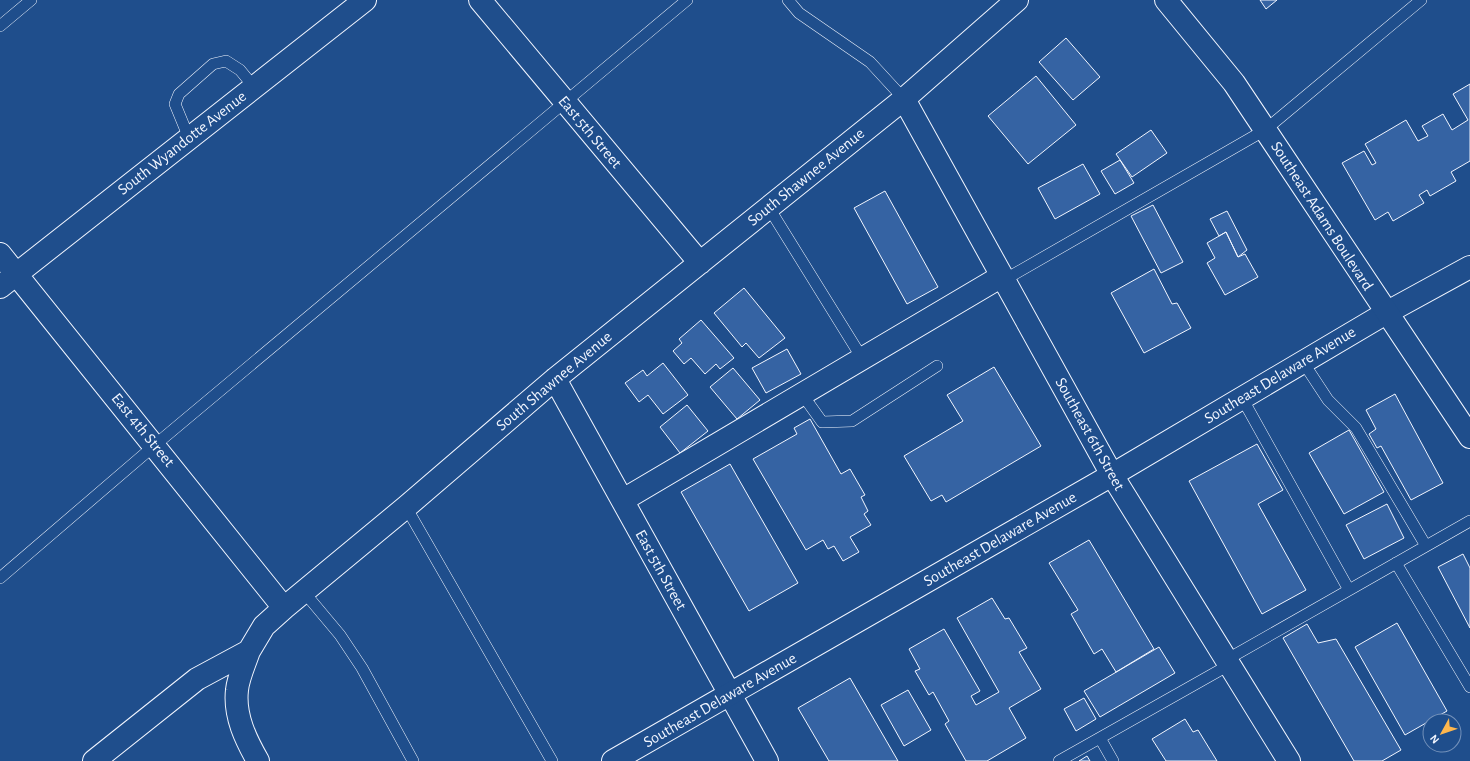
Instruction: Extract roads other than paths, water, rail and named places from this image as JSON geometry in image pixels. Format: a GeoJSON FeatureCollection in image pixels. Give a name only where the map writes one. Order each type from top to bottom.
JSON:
{"type":"FeatureCollection","features":[{"type":"Feature","properties":{"kind":"street","name":"South Wyandotte Avenue"},"geometry":{"type":"LineString","coordinates":[[0,287],[16,272],[365,0]]}},
{"type":"Feature","properties":{"kind":"street","name":"East 5th Street"},"geometry":{"type":"LineString","coordinates":[[480,0],[700,263]]}},
{"type":"Feature","properties":{"kind":"street","name":"South Shawnee Avenue"},"geometry":{"type":"LineString","coordinates":[[249,651],[264,626],[284,608],[406,508],[555,379],[904,99],[1017,0]]}},
{"type":"Feature","properties":{"kind":"street","name":"Southeast Adams Boulevard"},"geometry":{"type":"LineString","coordinates":[[1166,0],[1234,83],[1470,437]]}},
{"type":"Feature","properties":{"kind":"street","name":"Southeast 6th Street"},"geometry":{"type":"LineString","coordinates":[[904,99],[1112,475],[1289,761]]}},
{"type":"Feature","properties":{"kind":"street","name":"East 4th Street"},"geometry":{"type":"LineString","coordinates":[[0,254],[155,445],[284,608]]}},
{"type":"Feature","properties":{"kind":"street","name":"Southeast Delaware Avenue"},"geometry":{"type":"LineString","coordinates":[[613,761],[1112,475],[1386,313],[1470,267]]}},
{"type":"Feature","properties":{"kind":"street"},"geometry":{"type":"LineString","coordinates":[[623,500],[862,358],[1003,278]]}},
{"type":"Feature","properties":{"kind":"street","name":"East 5th Street"},"geometry":{"type":"LineString","coordinates":[[555,379],[766,761]]}},
{"type":"Feature","properties":{"kind":"street"},"geometry":{"type":"LineString","coordinates":[[94,761],[196,679],[249,651]]}},
{"type":"Feature","properties":{"kind":"street"},"geometry":{"type":"LineString","coordinates":[[249,651],[237,690],[237,696],[239,716],[245,738],[258,761]]}},
{"type":"Feature","properties":{"kind":"lane"},"geometry":{"type":"LineString","coordinates":[[0,26],[31,0]]}},
{"type":"Feature","properties":{"kind":"lane"},"geometry":{"type":"LineString","coordinates":[[0,578],[155,445],[566,103],[686,0]]}},
{"type":"Feature","properties":{"kind":"lane"},"geometry":{"type":"LineString","coordinates":[[788,0],[799,14],[870,62],[904,99]]}},
{"type":"Feature","properties":{"kind":"lane"},"geometry":{"type":"LineString","coordinates":[[1003,278],[1265,130],[1421,0]]}},
{"type":"Feature","properties":{"kind":"lane"},"geometry":{"type":"LineString","coordinates":[[189,138],[174,104],[179,94],[213,64],[226,61],[240,70],[254,87]]}},
{"type":"Feature","properties":{"kind":"lane"},"geometry":{"type":"LineString","coordinates":[[769,208],[862,358]]}},
{"type":"Feature","properties":{"kind":"lane"},"geometry":{"type":"LineString","coordinates":[[1303,362],[1328,400],[1356,428],[1426,546]]}},
{"type":"Feature","properties":{"kind":"lane"},"geometry":{"type":"LineString","coordinates":[[802,394],[822,422],[852,421],[937,366]]}},
{"type":"Feature","properties":{"kind":"lane"},"geometry":{"type":"LineString","coordinates":[[1242,398],[1349,590]]}},
{"type":"Feature","properties":{"kind":"lane"},"geometry":{"type":"LineString","coordinates":[[406,508],[552,761]]}},
{"type":"Feature","properties":{"kind":"lane"},"geometry":{"type":"LineString","coordinates":[[1059,761],[1470,520]]}},
{"type":"Feature","properties":{"kind":"lane"},"geometry":{"type":"LineString","coordinates":[[1396,563],[1470,687]]}},
{"type":"Feature","properties":{"kind":"lane"},"geometry":{"type":"LineString","coordinates":[[304,592],[340,635],[362,668],[413,761]]}},
{"type":"Feature","properties":{"kind":"lane"},"geometry":{"type":"LineString","coordinates":[[1100,738],[1113,761]]}}]}
